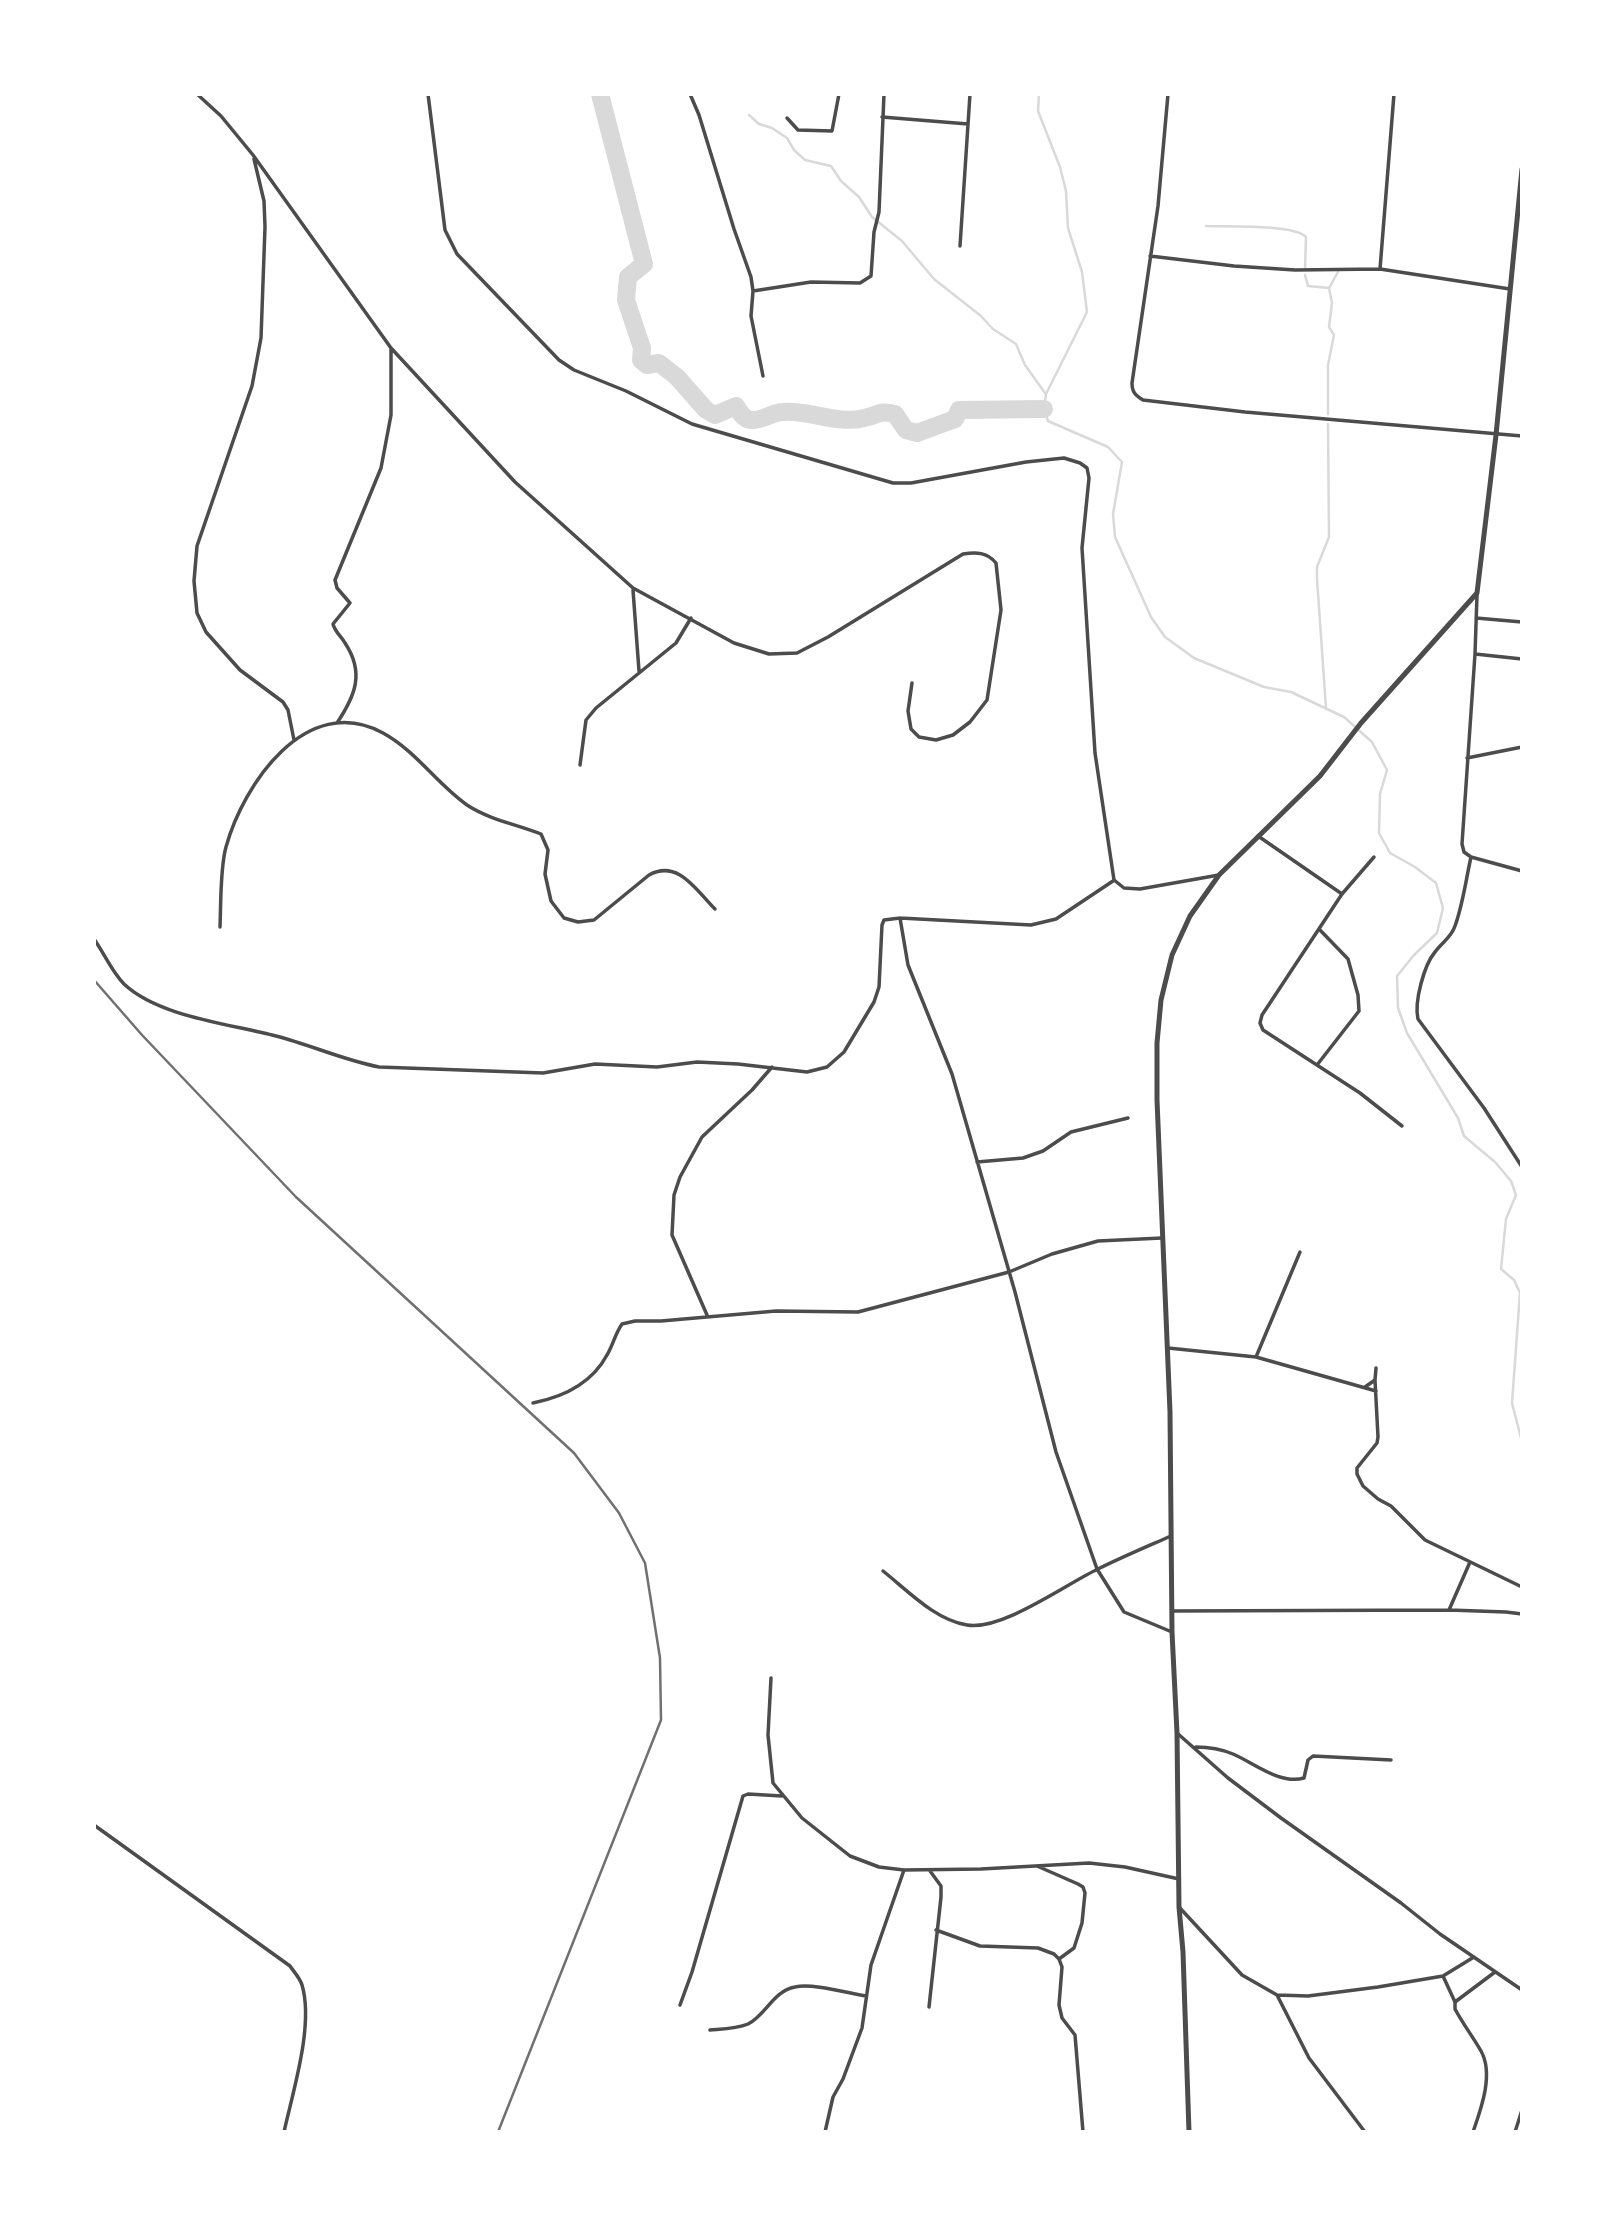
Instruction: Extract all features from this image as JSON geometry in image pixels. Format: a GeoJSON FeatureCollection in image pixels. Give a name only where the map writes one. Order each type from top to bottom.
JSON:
{"type":"FeatureCollection","features":[{"type":"Feature","properties":{"kind":"street"},"geometry":{"type":"LineString","coordinates":[[197,94],[221,116],[253,155],[391,348],[515,482],[633,588],[734,643],[769,654],[797,653],[828,637],[963,554],[977,551],[991,557],[996,563],[1000,610],[987,700],[970,722],[953,736],[936,740],[919,737],[911,729],[908,711],[912,683]]}},
{"type":"Feature","properties":{"kind":"street"},"geometry":{"type":"LineString","coordinates":[[428,94],[445,230],[457,254],[559,360],[574,370],[626,391],[692,424],[893,483],[911,483],[1026,462],[1064,458],[1087,468],[1089,478],[1083,548],[1092,712],[1095,753],[1114,880],[1124,888],[1140,889],[1219,875]]}},
{"type":"Feature","properties":{"kind":"street"},"geometry":{"type":"LineString","coordinates":[[690,94],[751,277],[751,316],[763,376]]}},
{"type":"Feature","properties":{"kind":"street"},"geometry":{"type":"LineString","coordinates":[[787,118],[798,130],[832,131],[839,94]]}},
{"type":"Feature","properties":{"kind":"street"},"geometry":{"type":"LineString","coordinates":[[753,291],[811,282],[860,283],[872,276],[874,232],[879,212],[884,94]]}},
{"type":"Feature","properties":{"kind":"street"},"geometry":{"type":"LineString","coordinates":[[960,246],[970,94]]}},
{"type":"Feature","properties":{"kind":"street"},"geometry":{"type":"LineString","coordinates":[[1168,94],[1158,206],[1132,390],[1143,400],[1521,436]]}},
{"type":"Feature","properties":{"kind":"street"},"geometry":{"type":"LineString","coordinates":[[1380,269],[1394,94]]}},
{"type":"Feature","properties":{"kind":"street"},"geometry":{"type":"LineString","coordinates":[[882,117],[968,124]]}},
{"type":"Feature","properties":{"kind":"street"},"geometry":{"type":"LineString","coordinates":[[253,155],[264,201],[261,338],[252,386],[198,546],[194,582],[197,613],[206,632],[240,670],[283,702],[288,710],[294,740]]}},
{"type":"Feature","properties":{"kind":"street"},"geometry":{"type":"LineString","coordinates":[[1521,169],[1496,435],[1477,593],[1462,844],[1464,852],[1471,857],[1521,872]]}},
{"type":"Feature","properties":{"kind":"street"},"geometry":{"type":"LineString","coordinates":[[1150,256],[1295,270],[1380,269],[1511,289]]}},
{"type":"Feature","properties":{"kind":"street"},"geometry":{"type":"LineString","coordinates":[[337,723],[352,701],[356,683],[354,665],[346,644],[333,629],[335,619],[350,603],[337,588],[335,580],[382,468],[391,415],[391,348]]}},
{"type":"Feature","properties":{"kind":"street"},"geometry":{"type":"LineString","coordinates":[[633,588],[639,671]]}},
{"type":"Feature","properties":{"kind":"street"},"geometry":{"type":"LineString","coordinates":[[1189,2132],[1179,1907],[1168,1348],[1157,1100],[1157,1043],[1161,1000],[1172,955],[1190,916],[1219,875],[1320,776],[1361,723],[1477,593]]}},
{"type":"Feature","properties":{"kind":"street"},"geometry":{"type":"LineString","coordinates":[[580,765],[586,720],[639,671],[676,643],[691,618]]}},
{"type":"Feature","properties":{"kind":"street"},"geometry":{"type":"LineString","coordinates":[[1476,618],[1521,622]]}},
{"type":"Feature","properties":{"kind":"street"},"geometry":{"type":"LineString","coordinates":[[1475,654],[1521,659]]}},
{"type":"Feature","properties":{"kind":"street"},"geometry":{"type":"LineString","coordinates":[[220,926],[225,849],[246,795],[277,753],[294,740],[323,726],[337,723],[360,725],[381,731],[403,746],[467,804],[498,821],[541,834],[548,850],[545,874],[551,901],[564,918],[578,922],[594,920],[660,869],[681,875],[715,909]]}},
{"type":"Feature","properties":{"kind":"street"},"geometry":{"type":"LineString","coordinates":[[1467,758],[1521,747]]}},
{"type":"Feature","properties":{"kind":"street"},"geometry":{"type":"LineString","coordinates":[[1258,836],[1342,894]]}},
{"type":"Feature","properties":{"kind":"street"},"geometry":{"type":"LineString","coordinates":[[1374,857],[1342,894],[1260,1023],[1262,1030],[1360,1093],[1402,1126]]}},
{"type":"Feature","properties":{"kind":"street"},"geometry":{"type":"LineString","coordinates":[[1471,857],[1454,930],[1432,955],[1416,1010],[1418,1019],[1484,1108],[1521,1167]]}},
{"type":"Feature","properties":{"kind":"street"},"geometry":{"type":"LineString","coordinates":[[94,939],[124,984],[157,1005],[278,1037],[356,1062],[379,1066],[543,1073],[595,1064],[657,1066],[697,1062],[807,1072],[827,1068],[844,1052],[873,1002],[879,987],[884,920],[889,917],[1031,925],[1056,919],[1114,880]]}},
{"type":"Feature","properties":{"kind":"street"},"geometry":{"type":"LineString","coordinates":[[900,918],[908,965],[951,1073],[1009,1272],[1056,1452],[1097,1569],[1124,1612],[1172,1632]]}},
{"type":"Feature","properties":{"kind":"street"},"geometry":{"type":"LineString","coordinates":[[1317,1065],[1359,1011],[1348,959],[1319,929]]}},
{"type":"Feature","properties":{"kind":"street"},"geometry":{"type":"LineString","coordinates":[[707,1315],[672,1235],[674,1195],[680,1177],[702,1137],[772,1068]]}},
{"type":"Feature","properties":{"kind":"street"},"geometry":{"type":"LineString","coordinates":[[977,1162],[1023,1158],[1044,1152],[1071,1132],[1129,1118]]}},
{"type":"Feature","properties":{"kind":"street"},"geometry":{"type":"LineString","coordinates":[[533,1403],[573,1390],[590,1376],[605,1359],[622,1324],[776,1311],[858,1312],[1009,1272],[1052,1254],[1098,1241],[1164,1238]]}},
{"type":"Feature","properties":{"kind":"street"},"geometry":{"type":"LineString","coordinates":[[1256,1357],[1300,1252]]}},
{"type":"Feature","properties":{"kind":"street"},"geometry":{"type":"LineString","coordinates":[[1168,1348],[1256,1357],[1376,1391]]}},
{"type":"Feature","properties":{"kind":"street"},"geometry":{"type":"LineString","coordinates":[[1376,1368],[1378,1437],[1377,1443],[1357,1468],[1363,1486],[1391,1506],[1425,1541],[1521,1587]]}},
{"type":"Feature","properties":{"kind":"street"},"geometry":{"type":"LineString","coordinates":[[1365,1387],[1375,1380]]}},
{"type":"Feature","properties":{"kind":"street"},"geometry":{"type":"LineString","coordinates":[[883,1571],[948,1620],[981,1626],[1048,1599],[1097,1569],[1173,1535]]}},
{"type":"Feature","properties":{"kind":"street"},"geometry":{"type":"LineString","coordinates":[[1449,1610],[1470,1562]]}},
{"type":"Feature","properties":{"kind":"street"},"geometry":{"type":"LineString","coordinates":[[1172,1611],[1449,1610],[1521,1614]]}},
{"type":"Feature","properties":{"kind":"street"},"geometry":{"type":"LineString","coordinates":[[771,1678],[768,1735],[773,1783],[802,1818],[850,1856],[879,1867],[904,1870],[1089,1863],[1179,1879]]}},
{"type":"Feature","properties":{"kind":"street"},"geometry":{"type":"LineString","coordinates":[[1177,1733],[1228,1778],[1281,1818],[1521,1990]]}},
{"type":"Feature","properties":{"kind":"street"},"geometry":{"type":"LineString","coordinates":[[1194,1747],[1218,1749],[1279,1776],[1298,1780],[1304,1779],[1308,1760],[1313,1756],[1391,1760]]}},
{"type":"Feature","properties":{"kind":"street"},"geometry":{"type":"LineString","coordinates":[[680,2005],[743,1796],[782,1796]]}},
{"type":"Feature","properties":{"kind":"street"},"geometry":{"type":"LineString","coordinates":[[94,1825],[290,1966],[302,1983],[305,2011],[303,2049],[284,2132]]}},
{"type":"Feature","properties":{"kind":"street"},"geometry":{"type":"LineString","coordinates":[[1035,1865],[1078,1884],[1083,1887],[1085,1894],[1082,1923],[1074,1948],[1059,1959]]}},
{"type":"Feature","properties":{"kind":"street"},"geometry":{"type":"LineString","coordinates":[[825,2132],[833,2097],[843,2079],[862,2028],[878,1941],[904,1870]]}},
{"type":"Feature","properties":{"kind":"street"},"geometry":{"type":"LineString","coordinates":[[929,2007],[940,1886],[930,1871]]}},
{"type":"Feature","properties":{"kind":"street"},"geometry":{"type":"LineString","coordinates":[[1179,1907],[1242,1975],[1277,1995],[1308,1996],[1444,1976],[1474,1958]]}},
{"type":"Feature","properties":{"kind":"street"},"geometry":{"type":"LineString","coordinates":[[936,1930],[980,1946],[1038,1948],[1054,1954],[1059,1959],[1062,1967],[1059,2004],[1062,2018],[1076,2035],[1083,2132]]}},
{"type":"Feature","properties":{"kind":"street"},"geometry":{"type":"LineString","coordinates":[[1455,2002],[1495,1972]]}},
{"type":"Feature","properties":{"kind":"street"},"geometry":{"type":"LineString","coordinates":[[1444,1976],[1459,2016],[1483,2053],[1488,2075],[1473,2132]]}},
{"type":"Feature","properties":{"kind":"street"},"geometry":{"type":"LineString","coordinates":[[710,2030],[731,2029],[748,2024],[764,2011],[774,1998],[795,1987],[866,1996]]}},
{"type":"Feature","properties":{"kind":"street"},"geometry":{"type":"LineString","coordinates":[[1277,1995],[1309,2058],[1365,2132]]}},
{"type":"Feature","properties":{"kind":"street"},"geometry":{"type":"LineString","coordinates":[[1515,2132],[1521,2110]]}},
{"type":"Feature","properties":{"kind":"waterway"},"geometry":{"type":"LineString","coordinates":[[600,94],[644,264],[628,277],[626,300],[642,348],[641,360],[647,365],[659,363],[677,377],[706,410],[715,415],[736,406],[744,417],[751,420],[783,412],[844,420],[890,413],[895,414],[906,430],[917,433],[955,419],[959,410],[1044,409]]}},
{"type":"Feature","properties":{"kind":"waterway"},"geometry":{"type":"LineString","coordinates":[[1039,94],[1038,111],[1060,167],[1066,191],[1068,228],[1082,272],[1087,312],[1046,394],[1044,409],[1048,421],[1108,447],[1122,462],[1113,514],[1115,537],[1151,617],[1165,637],[1194,658],[1264,687],[1291,692],[1344,717],[1372,742],[1387,770],[1380,794],[1379,833],[1390,853],[1436,883],[1443,908],[1437,933],[1397,976],[1398,1008],[1407,1033],[1458,1118],[1464,1136],[1495,1162],[1511,1181],[1516,1195],[1506,1219],[1501,1269],[1514,1280],[1520,1293],[1512,1403],[1522,1442]]}},
{"type":"Feature","properties":{"kind":"waterway"},"geometry":{"type":"LineString","coordinates":[[749,115],[759,124],[772,128],[787,138],[794,150],[805,160],[831,166],[841,181],[859,197],[872,217],[902,241],[934,279],[981,316],[993,329],[1016,344],[1025,365],[1045,393]]}},
{"type":"Feature","properties":{"kind":"waterway"},"geometry":{"type":"LineString","coordinates":[[1206,226],[1274,228],[1299,233],[1306,237],[1305,269]]}},
{"type":"Feature","properties":{"kind":"waterway"},"geometry":{"type":"LineString","coordinates":[[1328,414],[1328,365],[1334,335],[1329,327],[1332,303],[1329,288],[1338,272]]}},
{"type":"Feature","properties":{"kind":"waterway"},"geometry":{"type":"LineString","coordinates":[[1305,275],[1308,286],[1329,288]]}},
{"type":"Feature","properties":{"kind":"waterway"},"geometry":{"type":"LineString","coordinates":[[1326,708],[1317,567],[1329,537],[1328,424]]}},
{"type":"Feature","properties":{"kind":"railway"},"geometry":{"type":"LineString","coordinates":[[94,980],[142,1035],[296,1197],[574,1453],[619,1513],[645,1563],[660,1658],[661,1720],[498,2132]]}}]}
